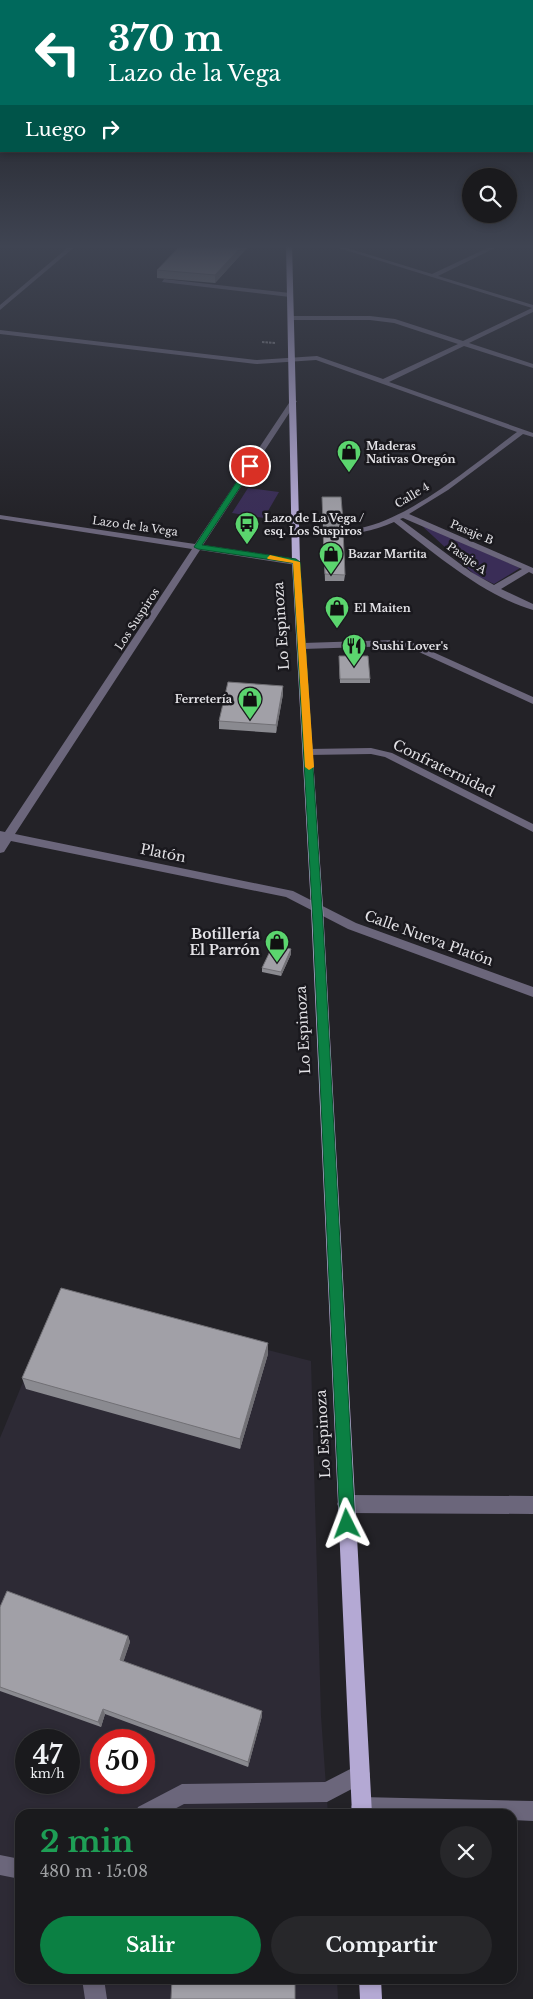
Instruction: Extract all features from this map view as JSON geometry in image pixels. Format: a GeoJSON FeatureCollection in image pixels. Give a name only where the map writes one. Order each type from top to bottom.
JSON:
{"type":"FeatureCollection","features":[{"type":"Feature","properties":{"kind":"main road","name":"Lo Espinoza"},"geometry":{"type":"LineString","coordinates":[[291,337],[296,562],[303,646],[317,908],[362,1809]]}},
{"type":"Feature","properties":{"kind":"main road"},"geometry":{"type":"LineString","coordinates":[[370,1984],[371,1999]]}},
{"type":"Feature","properties":{"kind":"street"},"geometry":{"type":"LineString","coordinates":[[45,337],[257,362],[274,363],[307,358],[321,359],[533,435]]}},
{"type":"Feature","properties":{"kind":"street"},"geometry":{"type":"LineString","coordinates":[[443,337],[533,366]]}},
{"type":"Feature","properties":{"kind":"street"},"geometry":{"type":"LineString","coordinates":[[383,382],[474,337]]}},
{"type":"Feature","properties":{"kind":"street","name":"Los Suspiros"},"geometry":{"type":"LineString","coordinates":[[0,849],[4,836],[198,547],[293,401]]}},
{"type":"Feature","properties":{"kind":"street","name":"Calle 4"},"geometry":{"type":"LineString","coordinates":[[296,531],[363,531],[398,516],[440,491],[522,431]]}},
{"type":"Feature","properties":{"kind":"street","name":"Pasaje B"},"geometry":{"type":"LineString","coordinates":[[398,516],[531,570]]}},
{"type":"Feature","properties":{"kind":"street","name":"Pasaje A"},"geometry":{"type":"LineString","coordinates":[[398,516],[468,574],[494,590],[533,607]]}},
{"type":"Feature","properties":{"kind":"street","name":"Lazo de la Vega"},"geometry":{"type":"LineString","coordinates":[[0,517],[296,562]]}},
{"type":"Feature","properties":{"kind":"street"},"geometry":{"type":"LineString","coordinates":[[494,590],[531,570]]}},
{"type":"Feature","properties":{"kind":"street"},"geometry":{"type":"LineString","coordinates":[[303,646],[410,645],[533,701]]}},
{"type":"Feature","properties":{"kind":"street","name":"Confraternidad"},"geometry":{"type":"LineString","coordinates":[[308,752],[371,751],[388,755],[533,828]]}},
{"type":"Feature","properties":{"kind":"street","name":"Platón"},"geometry":{"type":"LineString","coordinates":[[4,836],[289,894],[317,908]]}},
{"type":"Feature","properties":{"kind":"street","name":"Calle Nueva Platón"},"geometry":{"type":"LineString","coordinates":[[317,908],[352,926],[533,992]]}},
{"type":"Feature","properties":{"kind":"street"},"geometry":{"type":"LineString","coordinates":[[346,1504],[533,1505]]}},
{"type":"Feature","properties":{"kind":"street"},"geometry":{"type":"LineString","coordinates":[[154,1809],[182,1794],[327,1792],[360,1774]]}},
{"type":"Feature","properties":{"kind":"street"},"geometry":{"type":"LineString","coordinates":[[517,1811],[533,1811]]}},
{"type":"Feature","properties":{"kind":"street"},"geometry":{"type":"LineString","coordinates":[[0,1865],[15,1868]]}},
{"type":"Feature","properties":{"kind":"street"},"geometry":{"type":"LineString","coordinates":[[94,1984],[96,1999]]}},
{"type":"Feature","properties":{"kind":"path"},"geometry":{"type":"LineString","coordinates":[[262,342],[282,343]]}},
{"type":"Feature","properties":{"kind":"shaded area"},"geometry":{"type":"Polygon","coordinates":[[[248,488],[279,492],[264,518],[232,513],[248,488]]]}},
{"type":"Feature","properties":{"kind":"shaded area"},"geometry":{"type":"Polygon","coordinates":[[[420,524],[520,568],[494,584],[475,575],[420,524]]]}},
{"type":"Feature","properties":{"kind":"shaded area"},"geometry":{"type":"Polygon","coordinates":[[[58,1297],[311,1361],[321,1716],[328,1809],[15,1809],[15,1984],[337,1984],[338,1999],[0,1999],[0,1438],[58,1297]]]}},
{"type":"Feature","properties":{"kind":"building"},"geometry":{"type":"Polygon","coordinates":[[[322,497],[341,497],[343,521],[323,521],[322,497]]]}},
{"type":"Feature","properties":{"kind":"building"},"geometry":{"type":"Polygon","coordinates":[[[323,530],[343,530],[345,575],[325,574],[323,530]]]}},
{"type":"Feature","properties":{"kind":"building"},"geometry":{"type":"Polygon","coordinates":[[[339,656],[368,656],[370,679],[340,679],[339,656]]]}},
{"type":"Feature","properties":{"kind":"building"},"geometry":{"type":"Polygon","coordinates":[[[228,682],[283,686],[276,725],[219,721],[228,682]]]}},
{"type":"Feature","properties":{"kind":"building","name":"Botillería El Parrón"},"geometry":{"type":"Polygon","coordinates":[[[273,945],[291,949],[281,972],[262,968],[273,945]]]}},
{"type":"Feature","properties":{"kind":"building"},"geometry":{"type":"Polygon","coordinates":[[[61,1288],[268,1343],[240,1439],[22,1378],[61,1288]]]}},
{"type":"Feature","properties":{"kind":"building"},"geometry":{"type":"Polygon","coordinates":[[[7,1591],[128,1636],[120,1660],[262,1711],[248,1762],[103,1709],[98,1722],[0,1687],[0,1607],[7,1591]]]}},
{"type":"Feature","properties":{"kind":"building"},"geometry":{"type":"Polygon","coordinates":[[[172,1984],[295,1984],[295,1999],[171,1999],[172,1984]]]}},
{"type":"Feature","properties":{"kind":"slow traffic"},"geometry":{"type":"LineString","coordinates":[[270,558],[296,562],[303,646],[309,767]]}},
{"type":"Feature","properties":{"kind":"place","name":"Maderas Nativas Oregón"},"geometry":{"type":"Point","coordinates":[349,473]}},
{"type":"Feature","properties":{"kind":"place","name":"Lazo de La Vega / esq. Los Suspiros"},"geometry":{"type":"Point","coordinates":[247,545]}},
{"type":"Feature","properties":{"kind":"place","name":"Bazar Martita"},"geometry":{"type":"Point","coordinates":[331,575]}},
{"type":"Feature","properties":{"kind":"place","name":"El Maiten"},"geometry":{"type":"Point","coordinates":[337,629]}},
{"type":"Feature","properties":{"kind":"place","name":"Sushi Lover's"},"geometry":{"type":"Point","coordinates":[354,667]}},
{"type":"Feature","properties":{"kind":"place","name":"Ferretería"},"geometry":{"type":"Point","coordinates":[250,720]}},
{"type":"Feature","properties":{"kind":"place","name":"Botillería El Parrón"},"geometry":{"type":"Point","coordinates":[277,963]}},
{"type":"Feature","properties":{"kind":"route"},"geometry":{"type":"LineString","coordinates":[[250,466],[198,547],[296,562],[303,646],[318,924],[347,1524]]}}]}
